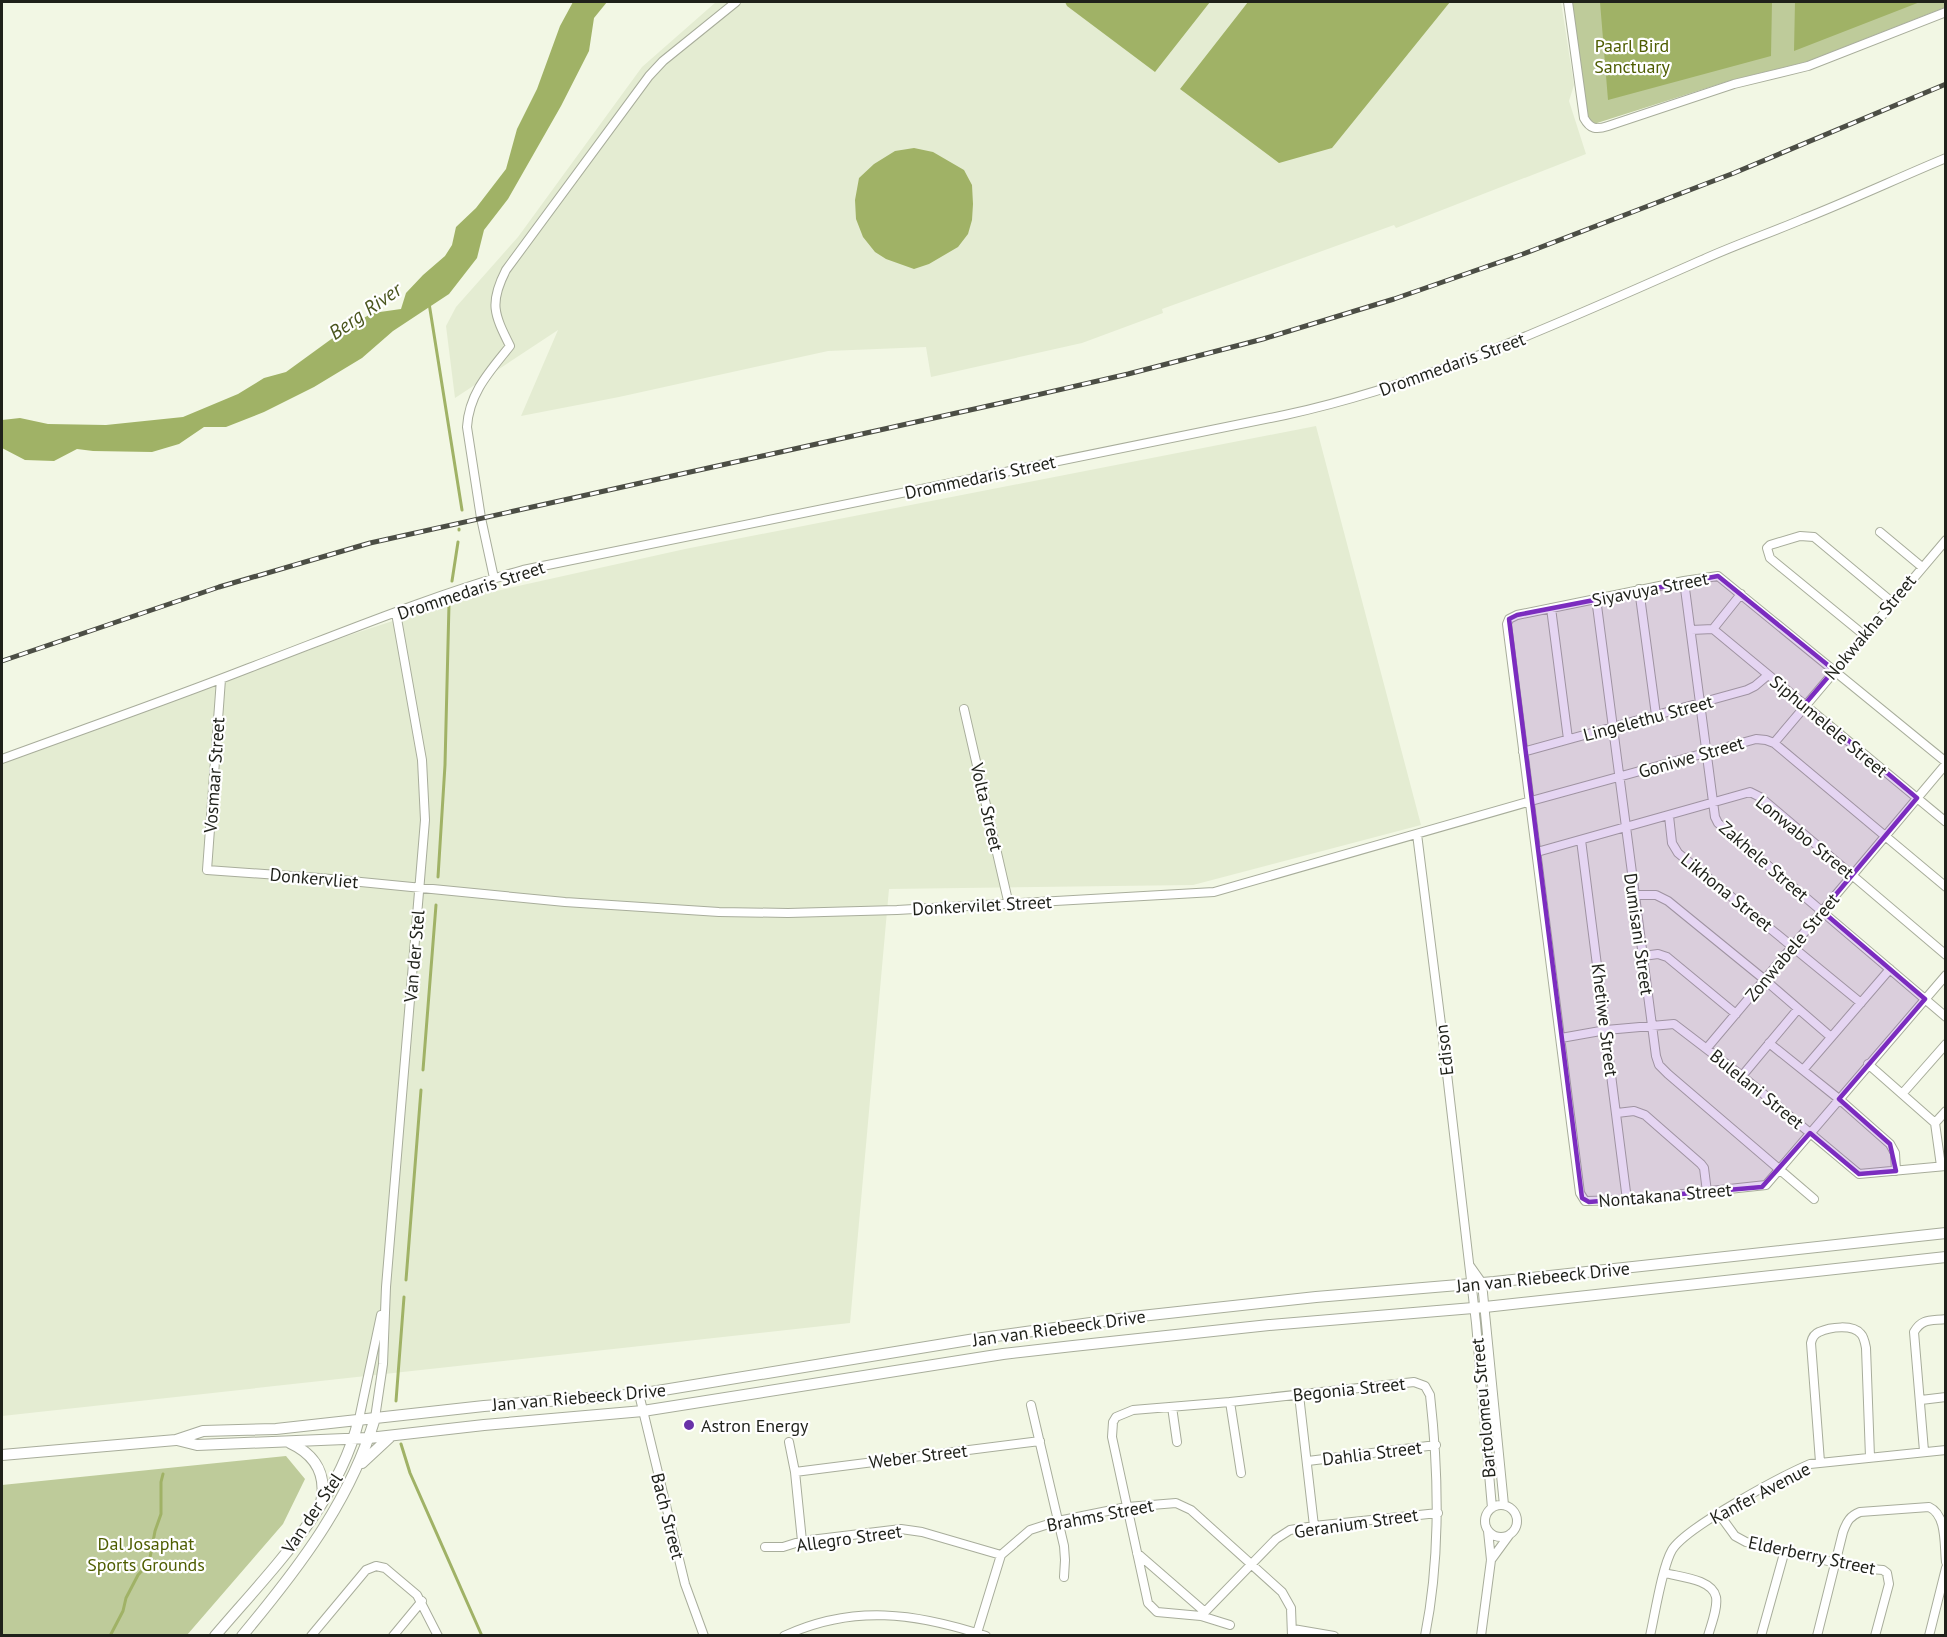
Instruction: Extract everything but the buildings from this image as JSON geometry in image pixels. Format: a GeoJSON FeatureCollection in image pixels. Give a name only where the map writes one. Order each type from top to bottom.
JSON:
{"type":"FeatureCollection","features":[{"type":"Feature","properties":{"kind":"main road","name":"Jan van Riebeeck Drive"},"geometry":{"type":"LineString","coordinates":[[2,1455],[176,1440],[203,1431],[276,1429],[484,1406],[639,1394],[1058,1326],[1285,1300],[1477,1284],[1946,1233]]}},
{"type":"Feature","properties":{"kind":"main road","name":"Jan van Riebeeck Drive"},"geometry":{"type":"LineString","coordinates":[[176,1440],[197,1445],[354,1440],[643,1410],[1050,1349],[1269,1325],[1480,1307],[1946,1257]]}},
{"type":"Feature","properties":{"kind":"main road","name":"Van der Stel"},"geometry":{"type":"LineString","coordinates":[[242,1635],[313,1544],[336,1509],[357,1468],[375,1418]]}},
{"type":"Feature","properties":{"kind":"main road","name":"Van der Stel"},"geometry":{"type":"LineString","coordinates":[[215,1635],[296,1543],[320,1509],[342,1469],[354,1440],[359,1419]]}},
{"type":"Feature","properties":{"kind":"main road"},"geometry":{"type":"LineString","coordinates":[[357,1468],[391,1436]]}},
{"type":"Feature","properties":{"kind":"main road"},"geometry":{"type":"LineString","coordinates":[[288,1442],[304,1451],[317,1464],[321,1472],[323,1485],[320,1509]]}},
{"type":"Feature","properties":{"kind":"street"},"geometry":{"type":"LineString","coordinates":[[494,578],[481,518],[467,427],[468,412],[478,387],[510,346],[495,309],[495,295],[499,283],[506,270],[649,76],[663,61],[736,2]]}},
{"type":"Feature","properties":{"kind":"street"},"geometry":{"type":"LineString","coordinates":[[1568,2],[1584,118],[1590,127],[1599,129],[1734,84],[1808,66],[1946,12]]}},
{"type":"Feature","properties":{"kind":"street","name":"Drommedaris Street"},"geometry":{"type":"LineString","coordinates":[[2,759],[111,721],[494,578],[560,562],[1285,415],[1357,397],[1443,370],[1504,346],[1946,158]]}},
{"type":"Feature","properties":{"kind":"street"},"geometry":{"type":"LineString","coordinates":[[1880,532],[1922,567]]}},
{"type":"Feature","properties":{"kind":"street"},"geometry":{"type":"LineString","coordinates":[[1864,635],[1770,558],[1767,548],[1800,536],[1814,537],[1892,602]]}},
{"type":"Feature","properties":{"kind":"street","name":"Nokwakha Street"},"geometry":{"type":"LineString","coordinates":[[1774,743],[1946,540]]}},
{"type":"Feature","properties":{"kind":"street","name":"Siyavuya Street"},"geometry":{"type":"LineString","coordinates":[[1531,801],[1507,624],[1509,620],[1517,615],[1596,598],[1684,580],[1718,576],[1946,763]]}},
{"type":"Feature","properties":{"kind":"street"},"geometry":{"type":"LineString","coordinates":[[1684,580],[1707,753]]}},
{"type":"Feature","properties":{"kind":"street"},"geometry":{"type":"LineString","coordinates":[[1640,590],[1656,716]]}},
{"type":"Feature","properties":{"kind":"street"},"geometry":{"type":"LineString","coordinates":[[1692,630],[1713,628],[1741,594]]}},
{"type":"Feature","properties":{"kind":"street","name":"Dumisani Street"},"geometry":{"type":"LineString","coordinates":[[1596,598],[1650,1025],[1656,1056],[1664,1070],[1814,1199]]}},
{"type":"Feature","properties":{"kind":"street"},"geometry":{"type":"LineString","coordinates":[[1551,608],[1568,739]]}},
{"type":"Feature","properties":{"kind":"street","name":"Van der Stel"},"geometry":{"type":"LineString","coordinates":[[375,1418],[383,1364],[385,1300],[425,820],[422,760],[396,613]]}},
{"type":"Feature","properties":{"kind":"street","name":"Siphumelele Street"},"geometry":{"type":"LineString","coordinates":[[1713,628],[1946,822]]}},
{"type":"Feature","properties":{"kind":"street","name":"Lingelethu Street"},"geometry":{"type":"LineString","coordinates":[[1523,752],[1700,704],[1755,686],[1768,675]]}},
{"type":"Feature","properties":{"kind":"street","name":"Vosmaar Street"},"geometry":{"type":"LineString","coordinates":[[207,870],[221,679]]}},
{"type":"Feature","properties":{"kind":"street","name":"Volta Street"},"geometry":{"type":"LineString","coordinates":[[964,710],[1009,904]]}},
{"type":"Feature","properties":{"kind":"street","name":"Goniwe Street"},"geometry":{"type":"LineString","coordinates":[[1531,801],[1746,741],[1766,740],[1774,743]]}},
{"type":"Feature","properties":{"kind":"street"},"geometry":{"type":"LineString","coordinates":[[1774,743],[1946,887]]}},
{"type":"Feature","properties":{"kind":"street","name":"Zakhele Street"},"geometry":{"type":"LineString","coordinates":[[1707,753],[1715,817],[1722,827],[1946,1017]]}},
{"type":"Feature","properties":{"kind":"street","name":"Zonwabele Street"},"geometry":{"type":"LineString","coordinates":[[1707,1048],[1946,763]]}},
{"type":"Feature","properties":{"kind":"street","name":"Lonwabo Street"},"geometry":{"type":"LineString","coordinates":[[1537,852],[1669,816],[1744,792],[1755,794],[1946,955]]}},
{"type":"Feature","properties":{"kind":"street","name":"Donkervilet Street"},"geometry":{"type":"LineString","coordinates":[[420,888],[719,912],[788,913],[1009,904],[1214,892],[1531,801]]}},
{"type":"Feature","properties":{"kind":"street","name":"Nontakana Street"},"geometry":{"type":"LineString","coordinates":[[1531,801],[1580,1193],[1585,1201],[1627,1200],[1762,1187],[1770,1182],[1946,975]]}},
{"type":"Feature","properties":{"kind":"street","name":"Likhona Street"},"geometry":{"type":"LineString","coordinates":[[1669,816],[1672,843],[1678,853],[1861,1003]]}},
{"type":"Feature","properties":{"kind":"street","name":"Edison"},"geometry":{"type":"LineString","coordinates":[[1417,834],[1470,1266],[1477,1284],[1480,1307]]}},
{"type":"Feature","properties":{"kind":"street","name":"Khetiwe Street"},"geometry":{"type":"LineString","coordinates":[[1581,840],[1627,1200]]}},
{"type":"Feature","properties":{"kind":"street","name":"Donkervliet"},"geometry":{"type":"LineString","coordinates":[[207,870],[420,888]]}},
{"type":"Feature","properties":{"kind":"street"},"geometry":{"type":"LineString","coordinates":[[1634,895],[1650,894],[1662,897],[1831,1037]]}},
{"type":"Feature","properties":{"kind":"street"},"geometry":{"type":"LineString","coordinates":[[1643,956],[1658,954],[1667,957],[1736,1014]]}},
{"type":"Feature","properties":{"kind":"street"},"geometry":{"type":"LineString","coordinates":[[1803,1070],[1890,969]]}},
{"type":"Feature","properties":{"kind":"street"},"geometry":{"type":"LineString","coordinates":[[1742,1076],[1798,1009]]}},
{"type":"Feature","properties":{"kind":"street","name":"Bulelani Street"},"geometry":{"type":"LineString","coordinates":[[1561,1038],[1606,1030],[1674,1024],[1742,1076],[1858,1174],[1943,1166]]}},
{"type":"Feature","properties":{"kind":"street"},"geometry":{"type":"LineString","coordinates":[[1769,1043],[1839,1099],[1890,1144],[1894,1153],[1896,1171]]}},
{"type":"Feature","properties":{"kind":"street"},"geometry":{"type":"LineString","coordinates":[[1902,1094],[1946,1044]]}},
{"type":"Feature","properties":{"kind":"street"},"geometry":{"type":"LineString","coordinates":[[1868,1064],[1935,1123],[1943,1166]]}},
{"type":"Feature","properties":{"kind":"street"},"geometry":{"type":"LineString","coordinates":[[1935,1123],[1946,1111]]}},
{"type":"Feature","properties":{"kind":"street"},"geometry":{"type":"LineString","coordinates":[[1617,1113],[1640,1112],[1701,1164],[1704,1168],[1707,1192]]}},
{"type":"Feature","properties":{"kind":"street","name":"Van der Stel"},"geometry":{"type":"LineString","coordinates":[[359,1419],[385,1300]]}},
{"type":"Feature","properties":{"kind":"street","name":"Bartolomeu Street"},"geometry":{"type":"LineString","coordinates":[[1480,1307],[1504,1505],[1514,1512],[1517,1518],[1517,1524],[1491,1560]]}},
{"type":"Feature","properties":{"kind":"street","name":"Bartolomeu Street"},"geometry":{"type":"LineString","coordinates":[[1480,1307],[1492,1508],[1485,1518],[1491,1560],[1481,1635]]}},
{"type":"Feature","properties":{"kind":"street"},"geometry":{"type":"LineString","coordinates":[[1924,1451],[1914,1332],[1919,1323],[1946,1319]]}},
{"type":"Feature","properties":{"kind":"street"},"geometry":{"type":"LineString","coordinates":[[1820,1462],[1811,1343],[1813,1336],[1818,1332],[1843,1327],[1856,1329],[1862,1335],[1866,1348],[1870,1457]]}},
{"type":"Feature","properties":{"kind":"street","name":"Begonia Street"},"geometry":{"type":"LineString","coordinates":[[1127,1507],[1112,1437],[1113,1422],[1116,1417],[1125,1412],[1406,1382],[1425,1386],[1430,1395],[1436,1445],[1437,1513],[1433,1590],[1425,1635]]}},
{"type":"Feature","properties":{"kind":"street","name":"Bach Street"},"geometry":{"type":"LineString","coordinates":[[639,1394],[685,1584],[704,1635]]}},
{"type":"Feature","properties":{"kind":"street"},"geometry":{"type":"LineString","coordinates":[[1299,1395],[1314,1526]]}},
{"type":"Feature","properties":{"kind":"street"},"geometry":{"type":"LineString","coordinates":[[1921,1400],[1946,1397]]}},
{"type":"Feature","properties":{"kind":"street"},"geometry":{"type":"LineString","coordinates":[[1230,1402],[1240,1473]]}},
{"type":"Feature","properties":{"kind":"street"},"geometry":{"type":"LineString","coordinates":[[1031,1405],[1058,1521],[1065,1560],[1064,1576]]}},
{"type":"Feature","properties":{"kind":"street"},"geometry":{"type":"LineString","coordinates":[[1172,1407],[1177,1442]]}},
{"type":"Feature","properties":{"kind":"street","name":"Weber Street"},"geometry":{"type":"LineString","coordinates":[[795,1472],[1040,1441]]}},
{"type":"Feature","properties":{"kind":"street"},"geometry":{"type":"LineString","coordinates":[[789,1442],[795,1472],[802,1541]]}},
{"type":"Feature","properties":{"kind":"street","name":"Dahlia Street"},"geometry":{"type":"LineString","coordinates":[[1308,1461],[1436,1445]]}},
{"type":"Feature","properties":{"kind":"street","name":"Kanfer Avenue"},"geometry":{"type":"LineString","coordinates":[[1650,1635],[1670,1554],[1679,1541],[1719,1514],[1791,1472],[1820,1462],[1946,1450]]}},
{"type":"Feature","properties":{"kind":"street","name":"Brahms Street"},"geometry":{"type":"LineString","coordinates":[[1001,1555],[1030,1530],[1058,1521],[1127,1507],[1167,1503],[1183,1505],[1288,1599],[1293,1617],[1292,1632]]}},
{"type":"Feature","properties":{"kind":"street"},"geometry":{"type":"LineString","coordinates":[[1492,1508],[1504,1505]]}},
{"type":"Feature","properties":{"kind":"street"},"geometry":{"type":"LineString","coordinates":[[1127,1507],[1146,1595],[1152,1608],[1157,1612],[1203,1614],[1230,1625]]}},
{"type":"Feature","properties":{"kind":"street"},"geometry":{"type":"LineString","coordinates":[[1816,1635],[1846,1523],[1854,1514],[1929,1507],[1941,1519],[1946,1562]]}},
{"type":"Feature","properties":{"kind":"street","name":"Geranium Street"},"geometry":{"type":"LineString","coordinates":[[1203,1614],[1250,1564],[1284,1533],[1314,1526],[1437,1513]]}},
{"type":"Feature","properties":{"kind":"street","name":"Elderberry Street"},"geometry":{"type":"LineString","coordinates":[[1719,1514],[1731,1532],[1740,1539],[1858,1568],[1878,1569],[1887,1573],[1889,1584],[1875,1635]]}},
{"type":"Feature","properties":{"kind":"street","name":"Allegro Street"},"geometry":{"type":"LineString","coordinates":[[765,1547],[783,1547],[802,1541],[901,1529],[912,1530],[1001,1555]]}},
{"type":"Feature","properties":{"kind":"street"},"geometry":{"type":"LineString","coordinates":[[1488,1531],[1498,1537],[1510,1534]]}},
{"type":"Feature","properties":{"kind":"street"},"geometry":{"type":"LineString","coordinates":[[1761,1635],[1785,1551]]}},
{"type":"Feature","properties":{"kind":"street"},"geometry":{"type":"LineString","coordinates":[[1137,1552],[1203,1614]]}},
{"type":"Feature","properties":{"kind":"street"},"geometry":{"type":"LineString","coordinates":[[784,1635],[852,1616],[882,1615],[920,1618],[981,1634],[1001,1555]]}},
{"type":"Feature","properties":{"kind":"street"},"geometry":{"type":"LineString","coordinates":[[311,1635],[366,1570],[376,1566],[385,1568],[412,1589],[422,1601],[438,1635]]}},
{"type":"Feature","properties":{"kind":"street"},"geometry":{"type":"LineString","coordinates":[[1929,1635],[1946,1568]]}},
{"type":"Feature","properties":{"kind":"street"},"geometry":{"type":"LineString","coordinates":[[1665,1573],[1704,1583],[1712,1588],[1716,1601],[1708,1635]]}},
{"type":"Feature","properties":{"kind":"street"},"geometry":{"type":"LineString","coordinates":[[393,1635],[422,1601]]}},
{"type":"Feature","properties":{"kind":"street"},"geometry":{"type":"LineString","coordinates":[[1292,1632],[1334,1635]]}},
{"type":"Feature","properties":{"kind":"highlighted area"},"geometry":{"type":"Polygon","coordinates":[[[1718,576],[1834,670],[1805,704],[1917,798],[1822,911],[1925,999],[1839,1099],[1890,1144],[1896,1171],[1859,1174],[1810,1133],[1762,1187],[1627,1200],[1589,1202],[1582,1198],[1509,619],[1517,615],[1718,576]]]}},
{"type":"Feature","properties":{"kind":"shaded area"},"geometry":{"type":"Polygon","coordinates":[[[573,2],[607,2],[594,18],[589,51],[561,106],[508,199],[484,230],[477,258],[449,294],[393,331],[362,358],[314,387],[264,412],[226,427],[204,427],[179,444],[152,452],[77,449],[54,461],[25,460],[2,448],[2,420],[20,418],[48,424],[106,425],[183,417],[238,394],[264,378],[286,372],[352,324],[373,313],[401,309],[406,293],[445,256],[452,245],[456,227],[476,208],[506,169],[517,129],[537,89],[560,26],[573,2]]]}},
{"type":"Feature","properties":{"kind":"shaded area"},"geometry":{"type":"Polygon","coordinates":[[[716,2],[1561,2],[1574,85],[1569,101],[1586,154],[1396,228],[1394,225],[1162,309],[1163,313],[1082,343],[931,377],[926,347],[828,351],[521,416],[558,330],[455,398],[446,326],[456,307],[518,237],[642,67],[716,2]]]}},
{"type":"Feature","properties":{"kind":"shaded area"},"geometry":{"type":"Polygon","coordinates":[[[1065,2],[1210,2],[1155,72],[1067,6],[1065,2]]]}},
{"type":"Feature","properties":{"kind":"shaded area"},"geometry":{"type":"Polygon","coordinates":[[[1248,2],[1450,2],[1332,148],[1279,163],[1180,89],[1248,2]]]}},
{"type":"Feature","properties":{"kind":"shaded area"},"geometry":{"type":"Polygon","coordinates":[[[1600,2],[1772,2],[1771,56],[1608,100],[1600,2]]]}},
{"type":"Feature","properties":{"kind":"shaded area"},"geometry":{"type":"Polygon","coordinates":[[[1795,2],[1920,2],[1794,51],[1795,2]]]}},
{"type":"Feature","properties":{"kind":"shaded area"},"geometry":{"type":"Polygon","coordinates":[[[914,148],[933,152],[964,170],[972,185],[973,204],[968,234],[958,247],[929,264],[914,269],[886,259],[875,252],[863,237],[856,219],[855,200],[859,178],[874,164],[895,151],[914,148]]]}},
{"type":"Feature","properties":{"kind":"shaded area"},"geometry":{"type":"Polygon","coordinates":[[[1316,426],[1421,825],[1193,885],[889,889],[850,1323],[2,1416],[2,762],[353,634],[460,599],[685,549],[1316,426]]]}},
{"type":"Feature","properties":{"kind":"green space","name":"Paarl Bird Sanctuary"},"geometry":{"type":"Polygon","coordinates":[[[1565,2],[1945,2],[1946,7],[1806,62],[1732,80],[1594,124],[1587,117],[1565,2]]]}},
{"type":"Feature","properties":{"kind":"green space","name":"Dal Josaphat Sports Grounds"},"geometry":{"type":"Polygon","coordinates":[[[286,1456],[305,1479],[283,1524],[187,1635],[2,1635],[2,1485],[286,1456]]]}},
{"type":"Feature","properties":{"kind":"waterway"},"geometry":{"type":"LineString","coordinates":[[429,303],[462,510]]}},
{"type":"Feature","properties":{"kind":"waterway"},"geometry":{"type":"LineString","coordinates":[[452,581],[458,542]]}},
{"type":"Feature","properties":{"kind":"waterway"},"geometry":{"type":"LineString","coordinates":[[438,877],[445,765],[449,604]]}},
{"type":"Feature","properties":{"kind":"waterway"},"geometry":{"type":"LineString","coordinates":[[423,1070],[436,905]]}},
{"type":"Feature","properties":{"kind":"waterway"},"geometry":{"type":"LineString","coordinates":[[406,1280],[421,1090]]}},
{"type":"Feature","properties":{"kind":"waterway"},"geometry":{"type":"LineString","coordinates":[[396,1401],[404,1297]]}},
{"type":"Feature","properties":{"kind":"waterway"},"geometry":{"type":"LineString","coordinates":[[401,1444],[410,1473],[482,1636]]}},
{"type":"Feature","properties":{"kind":"waterway"},"geometry":{"type":"LineString","coordinates":[[110,1636],[138,1575],[149,1563],[161,1514],[163,1474]]}},
{"type":"Feature","properties":{"kind":"railway"},"geometry":{"type":"LineString","coordinates":[[2,661],[219,587],[370,543],[1006,402],[1128,374],[1263,339],[1394,299],[1523,254],[1734,173],[1946,84]]}},
{"type":"Feature","properties":{"kind":"place","name":"Astron Energy"},"geometry":{"type":"Point","coordinates":[689,1425]}},
{"type":"Feature","properties":{"kind":"water label","name":"Berg River"},"geometry":{"type":"Point","coordinates":[365,311]}}]}
